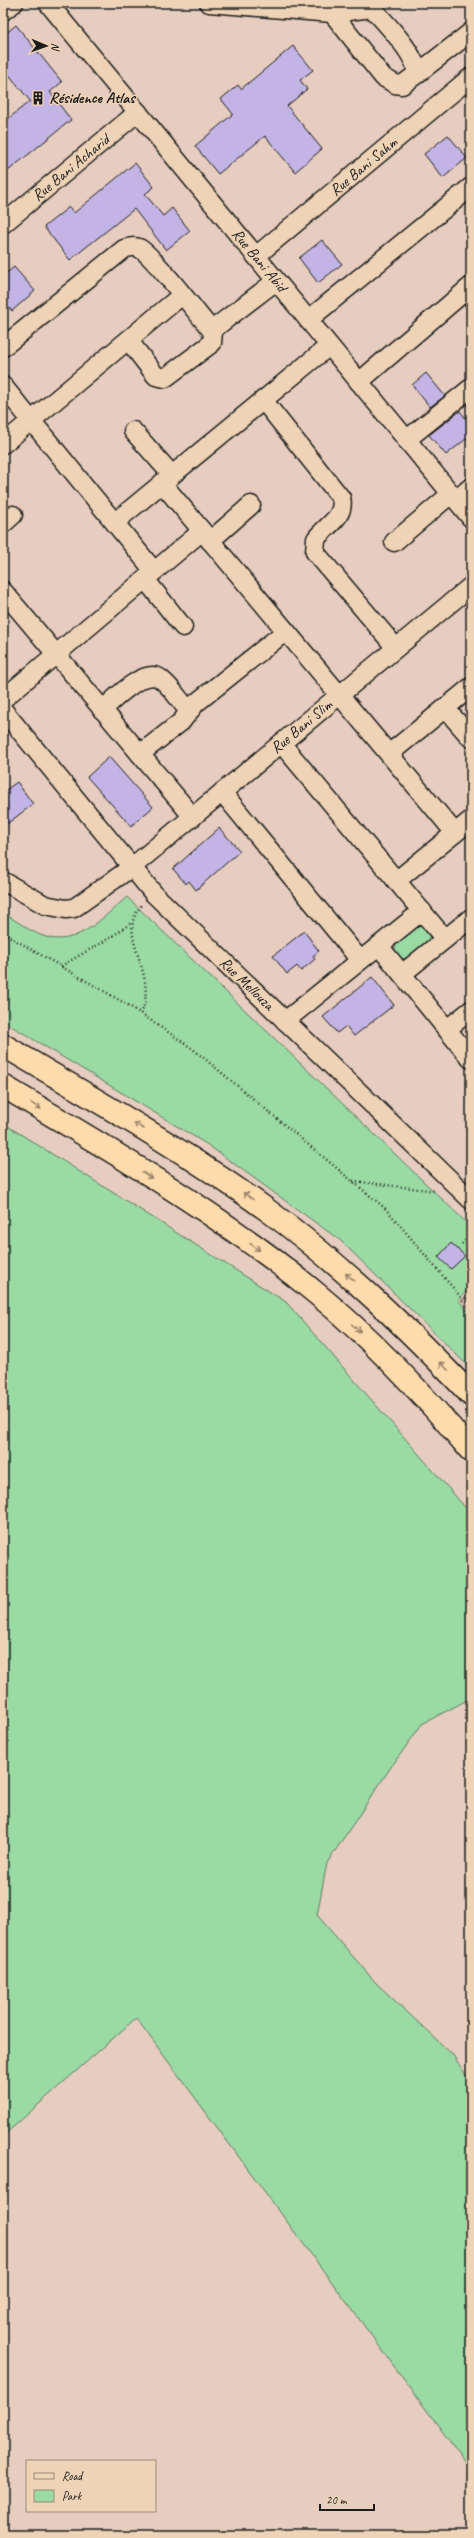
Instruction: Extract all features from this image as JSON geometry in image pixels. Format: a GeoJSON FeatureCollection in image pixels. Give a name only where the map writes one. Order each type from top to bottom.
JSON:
{"type":"FeatureCollection","features":[{"type":"Feature","properties":{"kind":"highway"},"geometry":{"type":"LineString","coordinates":[[3,1045],[203,1165],[271,1212],[376,1299],[471,1395]]}},
{"type":"Feature","properties":{"kind":"highway"},"geometry":{"type":"LineString","coordinates":[[3,1086],[189,1201],[260,1250],[318,1294],[366,1338],[471,1451]]}},
{"type":"Feature","properties":{"kind":"street"},"geometry":{"type":"LineString","coordinates":[[3,11],[14,3]]}},
{"type":"Feature","properties":{"kind":"street","name":"Rue Bani Abid"},"geometry":{"type":"LineString","coordinates":[[48,3],[471,518]]}},
{"type":"Feature","properties":{"kind":"street"},"geometry":{"type":"LineString","coordinates":[[209,3],[332,13],[375,5],[411,56],[417,68],[417,74]]}},
{"type":"Feature","properties":{"kind":"street"},"geometry":{"type":"LineString","coordinates":[[332,13],[383,77],[395,84],[402,85],[471,32]]}},
{"type":"Feature","properties":{"kind":"street","name":"Rue Bani Sahm"},"geometry":{"type":"LineString","coordinates":[[256,256],[471,78]]}},
{"type":"Feature","properties":{"kind":"street","name":"Rue Bani Acharid"},"geometry":{"type":"LineString","coordinates":[[3,224],[138,112]]}},
{"type":"Feature","properties":{"kind":"street"},"geometry":{"type":"LineString","coordinates":[[308,320],[469,193]]}},
{"type":"Feature","properties":{"kind":"street"},"geometry":{"type":"LineString","coordinates":[[3,347],[124,249],[140,249],[182,295],[212,330],[214,335],[212,343],[165,378],[156,376],[128,341]]}},
{"type":"Feature","properties":{"kind":"street"},"geometry":{"type":"LineString","coordinates":[[212,330],[276,281]]}},
{"type":"Feature","properties":{"kind":"street"},"geometry":{"type":"LineString","coordinates":[[359,382],[471,286]]}},
{"type":"Feature","properties":{"kind":"street"},"geometry":{"type":"LineString","coordinates":[[3,444],[182,295]]}},
{"type":"Feature","properties":{"kind":"street"},"geometry":{"type":"LineString","coordinates":[[115,522],[329,346]]}},
{"type":"Feature","properties":{"kind":"street"},"geometry":{"type":"LineString","coordinates":[[3,386],[115,522],[183,627]]}},
{"type":"Feature","properties":{"kind":"street"},"geometry":{"type":"LineString","coordinates":[[406,440],[471,388]]}},
{"type":"Feature","properties":{"kind":"street"},"geometry":{"type":"LineString","coordinates":[[263,400],[341,498],[342,509],[340,515],[316,539],[315,552],[396,648]]}},
{"type":"Feature","properties":{"kind":"street"},"geometry":{"type":"LineString","coordinates":[[133,431],[206,536],[455,833]]}},
{"type":"Feature","properties":{"kind":"street"},"geometry":{"type":"LineString","coordinates":[[394,542],[454,497],[471,487]]}},
{"type":"Feature","properties":{"kind":"street"},"geometry":{"type":"LineString","coordinates":[[3,698],[149,575],[251,505]]}},
{"type":"Feature","properties":{"kind":"street","name":"Rue Bani Slim"},"geometry":{"type":"LineString","coordinates":[[132,867],[396,648],[470,589]]}},
{"type":"Feature","properties":{"kind":"street"},"geometry":{"type":"LineString","coordinates":[[3,591],[193,817]]}},
{"type":"Feature","properties":{"kind":"street"},"geometry":{"type":"LineString","coordinates":[[140,754],[182,722],[189,711],[286,631]]}},
{"type":"Feature","properties":{"kind":"street"},"geometry":{"type":"LineString","coordinates":[[102,710],[140,679],[152,676],[162,679],[189,711]]}},
{"type":"Feature","properties":{"kind":"street"},"geometry":{"type":"LineString","coordinates":[[389,754],[471,687]]}},
{"type":"Feature","properties":{"kind":"street"},"geometry":{"type":"LineString","coordinates":[[446,708],[471,738]]}},
{"type":"Feature","properties":{"kind":"street","name":"Rue Mellouza"},"geometry":{"type":"LineString","coordinates":[[3,710],[154,894],[471,1200]]}},
{"type":"Feature","properties":{"kind":"street"},"geometry":{"type":"LineString","coordinates":[[281,743],[445,939]]}},
{"type":"Feature","properties":{"kind":"street"},"geometry":{"type":"LineString","coordinates":[[222,792],[360,960]]}},
{"type":"Feature","properties":{"kind":"street"},"geometry":{"type":"LineString","coordinates":[[396,881],[471,820]]}},
{"type":"Feature","properties":{"kind":"street"},"geometry":{"type":"LineString","coordinates":[[3,881],[45,904],[66,909],[74,908],[132,867]]}},
{"type":"Feature","properties":{"kind":"street"},"geometry":{"type":"LineString","coordinates":[[285,1021],[422,911]]}},
{"type":"Feature","properties":{"kind":"street"},"geometry":{"type":"LineString","coordinates":[[402,974],[471,918]]}},
{"type":"Feature","properties":{"kind":"street"},"geometry":{"type":"LineString","coordinates":[[379,946],[471,1059]]}},
{"type":"Feature","properties":{"kind":"street"},"geometry":{"type":"LineString","coordinates":[[447,1029],[471,1010]]}},
{"type":"Feature","properties":{"kind":"path"},"geometry":{"type":"LineString","coordinates":[[141,1014],[145,1004],[147,984],[134,943],[132,922],[137,910],[154,894]]}},
{"type":"Feature","properties":{"kind":"path"},"geometry":{"type":"LineString","coordinates":[[61,966],[86,953],[132,922]]}},
{"type":"Feature","properties":{"kind":"path"},"geometry":{"type":"LineString","coordinates":[[3,933],[141,1014],[193,1049],[386,1209],[462,1301],[471,1309]]}},
{"type":"Feature","properties":{"kind":"path"},"geometry":{"type":"LineString","coordinates":[[352,1180],[442,1192]]}},
{"type":"Feature","properties":{"kind":"path"},"geometry":{"type":"LineString","coordinates":[[462,1244],[471,1234]]}},
{"type":"Feature","properties":{"kind":"path"},"geometry":{"type":"LineString","coordinates":[[462,1301],[471,1292]]}},
{"type":"Feature","properties":{"kind":"green space"},"geometry":{"type":"Polygon","coordinates":[[[127,897],[471,1227],[471,1286],[458,1300],[471,1314],[471,1369],[341,1241],[208,1145],[3,1021],[3,913],[43,936],[55,939],[67,938],[89,928],[127,897]]]}},
{"type":"Feature","properties":{"kind":"green space"},"geometry":{"type":"Polygon","coordinates":[[[422,926],[429,933],[429,941],[409,959],[399,958],[395,949],[398,941],[409,931],[422,926]]]}},
{"type":"Feature","properties":{"kind":"green space"},"geometry":{"type":"Polygon","coordinates":[[[3,1123],[286,1302],[471,1514],[471,1698],[422,1724],[389,1770],[327,1863],[317,1915],[376,1983],[453,2055],[471,2083],[471,2470],[136,2018],[3,2136],[3,1123]]]}},
{"type":"Feature","properties":{"kind":"building","name":"Résidence Atlas"},"geometry":{"type":"Polygon","coordinates":[[[16,25],[62,82],[50,92],[71,120],[3,175],[3,123],[30,101],[3,67],[3,36],[16,25]]]}},
{"type":"Feature","properties":{"kind":"building"},"geometry":{"type":"Polygon","coordinates":[[[293,46],[313,70],[300,80],[307,89],[287,106],[322,149],[295,172],[265,136],[218,174],[195,146],[233,114],[221,99],[238,85],[241,89],[293,46]]]}},
{"type":"Feature","properties":{"kind":"building"},"geometry":{"type":"Polygon","coordinates":[[[448,135],[467,158],[443,178],[424,154],[448,135]]]}},
{"type":"Feature","properties":{"kind":"building"},"geometry":{"type":"Polygon","coordinates":[[[135,163],[154,187],[145,194],[163,216],[172,208],[190,231],[166,250],[134,209],[70,260],[44,227],[69,207],[74,213],[135,163]]]}},
{"type":"Feature","properties":{"kind":"building"},"geometry":{"type":"Polygon","coordinates":[[[322,240],[342,264],[318,283],[299,258],[322,240]]]}},
{"type":"Feature","properties":{"kind":"building"},"geometry":{"type":"Polygon","coordinates":[[[14,267],[35,291],[12,311],[3,301],[3,276],[14,267]]]}},
{"type":"Feature","properties":{"kind":"building"},"geometry":{"type":"Polygon","coordinates":[[[426,373],[445,396],[430,407],[412,385],[426,373]]]}},
{"type":"Feature","properties":{"kind":"building"},"geometry":{"type":"Polygon","coordinates":[[[460,411],[471,425],[471,435],[446,455],[429,435],[460,411]]]}},
{"type":"Feature","properties":{"kind":"building"},"geometry":{"type":"Polygon","coordinates":[[[109,757],[153,807],[131,826],[87,777],[109,757]]]}},
{"type":"Feature","properties":{"kind":"building"},"geometry":{"type":"Polygon","coordinates":[[[17,782],[33,804],[3,827],[3,792],[17,782]]]}},
{"type":"Feature","properties":{"kind":"building"},"geometry":{"type":"Polygon","coordinates":[[[219,828],[240,851],[196,890],[189,881],[186,884],[173,869],[219,828]]]}},
{"type":"Feature","properties":{"kind":"building"},"geometry":{"type":"Polygon","coordinates":[[[304,931],[319,951],[313,956],[315,959],[301,971],[297,966],[287,974],[273,956],[304,931]]]}},
{"type":"Feature","properties":{"kind":"building"},"geometry":{"type":"Polygon","coordinates":[[[372,977],[394,1005],[354,1036],[346,1026],[337,1033],[323,1017],[372,977]]]}},
{"type":"Feature","properties":{"kind":"building"},"geometry":{"type":"Polygon","coordinates":[[[451,1243],[465,1256],[451,1269],[438,1257],[451,1243]]]}},
{"type":"Feature","properties":{"kind":"place","name":"Résidence Atlas"},"geometry":{"type":"Point","coordinates":[38,98]}}]}
